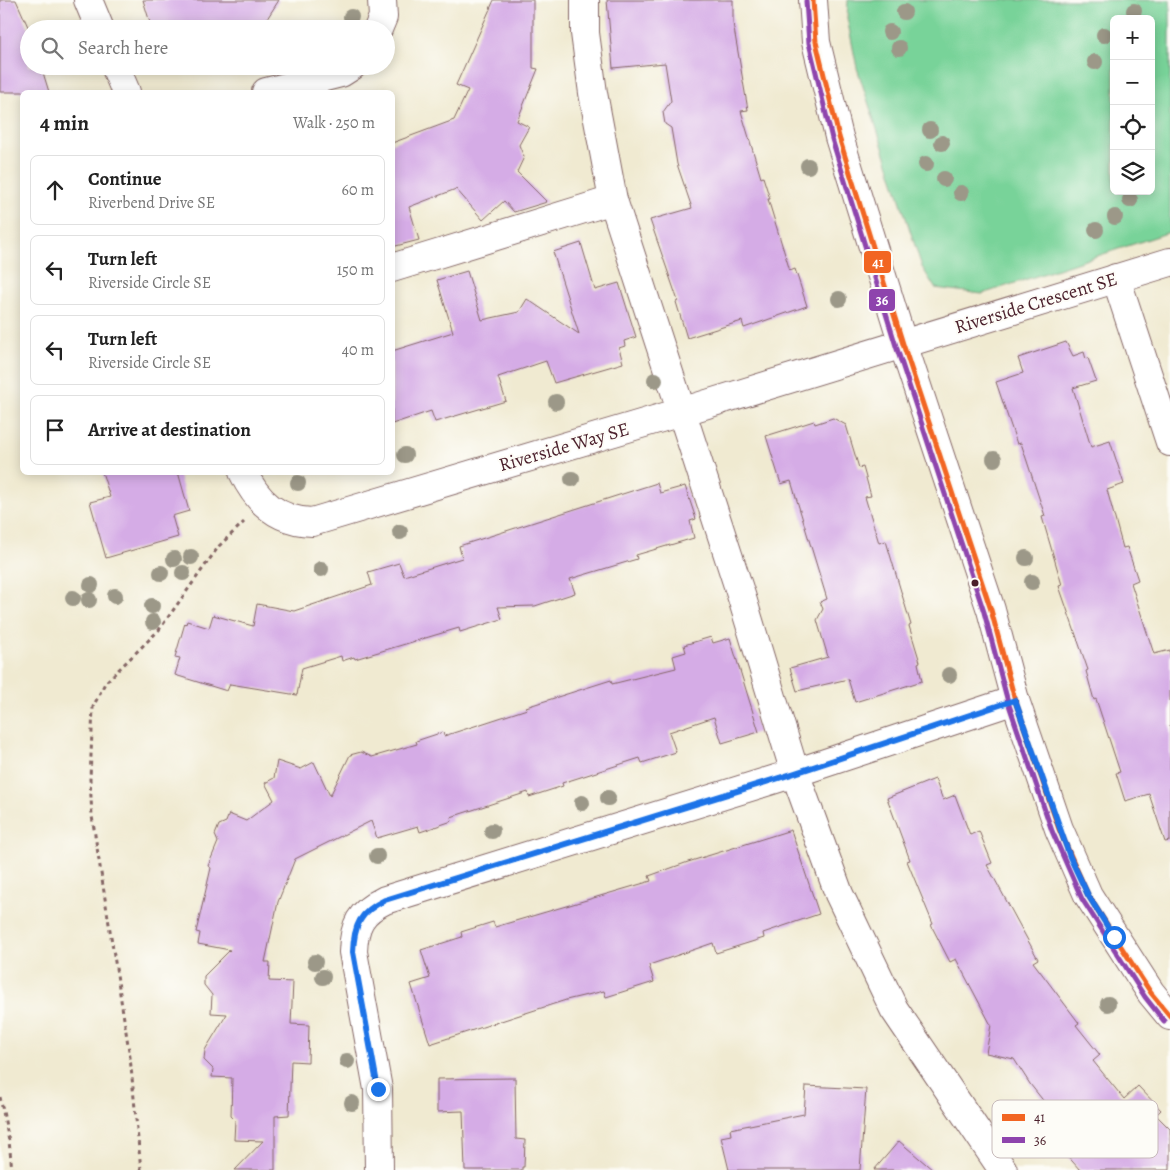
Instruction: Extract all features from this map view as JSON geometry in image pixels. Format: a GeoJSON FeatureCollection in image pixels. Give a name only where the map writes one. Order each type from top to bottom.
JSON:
{"type":"FeatureCollection","features":[{"type":"Feature","properties":{"kind":"street"},"geometry":{"type":"LineString","coordinates":[[88,0],[96,20]]}},
{"type":"Feature","properties":{"kind":"street"},"geometry":{"type":"LineString","coordinates":[[382,0],[382,20]]}},
{"type":"Feature","properties":{"kind":"street"},"geometry":{"type":"LineString","coordinates":[[585,0],[585,33],[592,84],[613,200],[742,598],[795,773],[839,894],[894,1009],[992,1154]]}},
{"type":"Feature","properties":{"kind":"street"},"geometry":{"type":"LineString","coordinates":[[813,0],[816,42],[839,137],[903,344],[991,610],[1015,700],[1070,857],[1088,895],[1114,937],[1151,993],[1170,1016]]}},
{"type":"Feature","properties":{"kind":"street"},"geometry":{"type":"LineString","coordinates":[[119,75],[125,90]]}},
{"type":"Feature","properties":{"kind":"street"},"geometry":{"type":"LineString","coordinates":[[274,90],[333,75]]}},
{"type":"Feature","properties":{"kind":"street"},"geometry":{"type":"LineString","coordinates":[[395,267],[613,200]]}},
{"type":"Feature","properties":{"kind":"street","name":"Riverside Crescent SE"},"geometry":{"type":"LineString","coordinates":[[903,344],[1170,262]]}},
{"type":"Feature","properties":{"kind":"street"},"geometry":{"type":"LineString","coordinates":[[1116,278],[1170,442]]}},
{"type":"Feature","properties":{"kind":"street","name":"Riverside Way SE"},"geometry":{"type":"LineString","coordinates":[[245,475],[263,503],[286,518],[312,522],[903,344]]}},
{"type":"Feature","properties":{"kind":"street"},"geometry":{"type":"LineString","coordinates":[[379,1170],[378,1089],[353,952],[354,936],[358,921],[370,907],[385,900],[795,773],[1015,700]]}},
{"type":"Feature","properties":{"kind":"street"},"geometry":{"type":"LineString","coordinates":[[995,1158],[1003,1170]]}},
{"type":"Feature","properties":{"kind":"path"},"geometry":{"type":"LineString","coordinates":[[141,1170],[130,1057],[92,816],[90,778],[93,707],[105,683],[159,630],[219,546],[263,503]]}},
{"type":"Feature","properties":{"kind":"path"},"geometry":{"type":"LineString","coordinates":[[0,1097],[9,1141],[12,1170]]}},
{"type":"Feature","properties":{"kind":"green space"},"geometry":{"type":"Polygon","coordinates":[[[848,0],[1170,0],[1170,232],[982,294],[935,288],[922,267],[857,68],[847,18],[848,0]]]}},
{"type":"Feature","properties":{"kind":"building"},"geometry":{"type":"Polygon","coordinates":[[[0,0],[16,0],[25,20],[20,20],[20,75],[44,75],[48,90],[0,92],[0,0]]]}},
{"type":"Feature","properties":{"kind":"building"},"geometry":{"type":"Polygon","coordinates":[[[143,0],[279,0],[266,20],[149,20],[143,0]]]}},
{"type":"Feature","properties":{"kind":"building"},"geometry":{"type":"Polygon","coordinates":[[[494,0],[533,0],[533,68],[538,69],[517,121],[529,127],[519,145],[524,157],[517,172],[547,202],[514,212],[504,201],[483,220],[456,189],[409,207],[419,240],[395,246],[395,142],[454,120],[468,90],[456,85],[494,0]]]}},
{"type":"Feature","properties":{"kind":"building"},"geometry":{"type":"Polygon","coordinates":[[[607,0],[733,0],[733,23],[748,110],[741,111],[761,178],[763,177],[770,199],[768,199],[790,271],[795,269],[807,306],[744,328],[742,321],[687,338],[676,302],[678,301],[650,220],[692,208],[677,164],[671,128],[665,124],[663,112],[671,101],[665,63],[613,68],[607,0]]]}},
{"type":"Feature","properties":{"kind":"building"},"geometry":{"type":"Polygon","coordinates":[[[581,243],[595,290],[619,283],[636,337],[624,341],[625,346],[619,348],[623,363],[554,383],[546,361],[498,377],[506,401],[435,422],[431,411],[395,423],[395,350],[453,332],[437,280],[467,271],[482,320],[519,312],[527,299],[579,334],[553,252],[581,243]]]}},
{"type":"Feature","properties":{"kind":"building"},"geometry":{"type":"Polygon","coordinates":[[[1066,342],[1073,356],[1084,352],[1096,381],[1073,388],[1091,447],[1110,441],[1124,484],[1107,490],[1123,548],[1127,547],[1138,580],[1131,583],[1154,654],[1170,650],[1170,841],[1165,842],[1149,794],[1125,801],[1116,773],[1120,772],[1096,699],[1094,700],[1086,671],[1088,670],[1059,586],[1062,585],[1042,517],[1045,516],[1021,443],[1017,444],[996,382],[1023,373],[1018,358],[1066,342]]]}},
{"type":"Feature","properties":{"kind":"building"},"geometry":{"type":"Polygon","coordinates":[[[833,418],[846,425],[859,468],[863,467],[871,496],[865,497],[879,543],[886,541],[911,625],[909,626],[920,662],[918,663],[922,681],[855,702],[848,679],[797,691],[790,668],[828,657],[817,620],[823,609],[820,602],[827,599],[791,481],[781,484],[766,436],[814,421],[815,424],[833,418]]]}},
{"type":"Feature","properties":{"kind":"building"},"geometry":{"type":"Polygon","coordinates":[[[103,475],[179,475],[189,511],[172,516],[178,537],[106,558],[90,502],[110,497],[103,475]]]}},
{"type":"Feature","properties":{"kind":"building"},"geometry":{"type":"Polygon","coordinates":[[[657,483],[660,493],[685,486],[696,519],[690,521],[694,538],[636,555],[637,559],[570,579],[575,593],[535,606],[498,607],[502,619],[460,632],[459,628],[355,659],[354,657],[342,661],[341,656],[302,668],[297,695],[230,684],[227,691],[175,675],[180,658],[175,657],[187,621],[209,628],[213,615],[253,626],[257,604],[294,611],[372,585],[368,572],[399,563],[404,576],[462,558],[459,546],[657,483]]]}},
{"type":"Feature","properties":{"kind":"building"},"geometry":{"type":"Polygon","coordinates":[[[711,637],[713,643],[730,638],[759,732],[722,743],[714,717],[669,732],[676,752],[642,763],[640,758],[562,783],[563,786],[529,797],[528,792],[451,817],[452,821],[420,832],[418,826],[377,838],[371,821],[295,859],[278,902],[265,962],[270,962],[269,981],[293,982],[291,1024],[309,1025],[308,1062],[291,1061],[289,1115],[275,1116],[275,1170],[235,1170],[263,1141],[234,1140],[235,1120],[231,1116],[232,1078],[212,1077],[213,1069],[204,1060],[205,1050],[227,1014],[211,1013],[212,995],[204,985],[204,976],[230,950],[198,944],[200,933],[196,932],[211,868],[208,866],[218,842],[215,835],[219,825],[226,822],[229,814],[246,821],[274,800],[265,783],[274,778],[277,761],[301,769],[314,762],[330,796],[350,755],[361,752],[372,757],[417,744],[416,741],[443,732],[444,736],[611,680],[612,684],[676,668],[673,656],[686,652],[684,645],[711,637]]]}},
{"type":"Feature","properties":{"kind":"building"},"geometry":{"type":"Polygon","coordinates":[[[935,779],[943,800],[955,795],[970,835],[979,831],[992,863],[987,865],[1038,959],[1033,962],[1079,1023],[1076,1025],[1100,1055],[1093,1061],[1124,1099],[1138,1086],[1151,1100],[1043,1100],[1014,1059],[986,1053],[991,1025],[956,959],[950,962],[931,925],[933,924],[907,861],[910,860],[887,798],[935,779]]]}},
{"type":"Feature","properties":{"kind":"building"},"geometry":{"type":"Polygon","coordinates":[[[791,830],[819,914],[763,933],[764,938],[716,953],[713,943],[649,965],[654,982],[606,997],[604,991],[566,1000],[430,1044],[411,984],[430,978],[421,950],[462,937],[461,932],[493,922],[495,927],[651,881],[649,876],[791,830]]]}},
{"type":"Feature","properties":{"kind":"building"},"geometry":{"type":"Polygon","coordinates":[[[515,1078],[516,1139],[525,1140],[524,1167],[522,1167],[522,1170],[465,1170],[463,1111],[437,1112],[437,1079],[515,1078]]]}},
{"type":"Feature","properties":{"kind":"building"},"geometry":{"type":"Polygon","coordinates":[[[806,1086],[866,1089],[860,1170],[729,1170],[721,1137],[731,1135],[730,1129],[804,1114],[806,1086]]]}},
{"type":"Feature","properties":{"kind":"building"},"geometry":{"type":"Polygon","coordinates":[[[1158,1117],[1170,1129],[1170,1170],[1080,1170],[1069,1158],[1158,1158],[1158,1117]]]}},
{"type":"Feature","properties":{"kind":"building"},"geometry":{"type":"Polygon","coordinates":[[[899,1141],[933,1170],[874,1170],[899,1141]]]}},
{"type":"Feature","properties":{"kind":"transit line","name":"41"},"geometry":{"type":"LineString","coordinates":[[813,0],[816,42],[839,137],[903,344],[991,610],[1015,700],[1059,829],[1088,895],[1151,993],[1170,1016]]}},
{"type":"Feature","properties":{"kind":"transit line","name":"36"},"geometry":{"type":"LineString","coordinates":[[806,1],[809,43],[832,139],[896,346],[984,612],[1008,702],[1052,831],[1082,899],[1145,997],[1164,1021]]}},
{"type":"Feature","properties":{"kind":"route"},"geometry":{"type":"LineString","coordinates":[[378,1089],[353,952],[354,936],[358,921],[370,907],[385,900],[795,773],[1015,700],[1070,857],[1088,895],[1114,937]]}}]}
